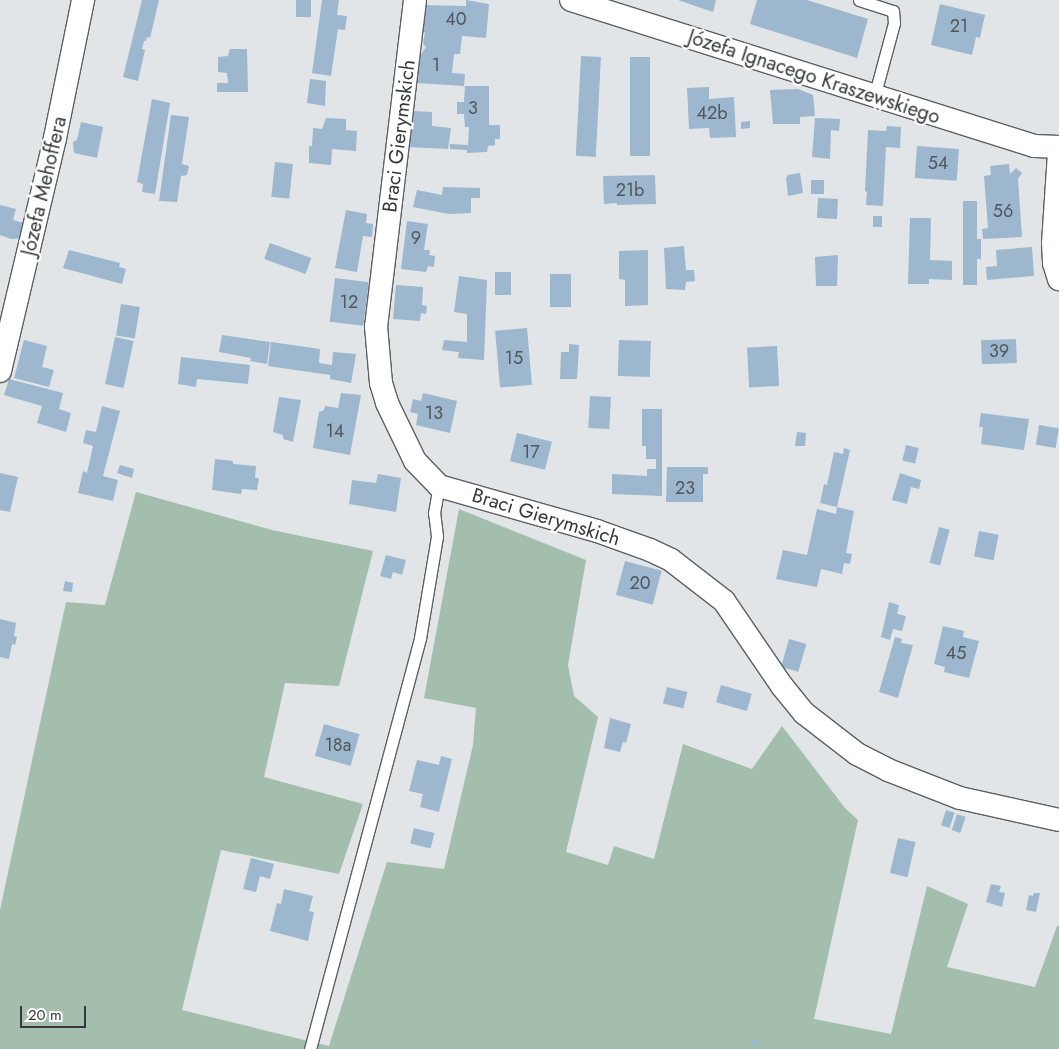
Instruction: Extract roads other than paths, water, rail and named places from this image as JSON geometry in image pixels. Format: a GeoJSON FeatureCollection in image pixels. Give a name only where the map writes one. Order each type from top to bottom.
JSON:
{"type":"FeatureCollection","features":[{"type":"Feature","properties":{"kind":"street","name":"Józefa Mehoffera"},"geometry":{"type":"LineString","coordinates":[[0,371],[56,138],[83,0]]}},
{"type":"Feature","properties":{"kind":"street","name":"Braci Gierymskich"},"geometry":{"type":"LineString","coordinates":[[415,0],[404,104],[382,268],[377,335],[381,383],[388,403],[415,461],[438,486],[597,531],[650,550],[670,560],[724,601],[782,686],[804,714],[857,754],[896,773],[960,798],[1059,820]]}},
{"type":"Feature","properties":{"kind":"street","name":"Józefa Ignacego Kraszewskiego"},"geometry":{"type":"LineString","coordinates":[[571,0],[1034,146],[1059,147]]}},
{"type":"Feature","properties":{"kind":"street"},"geometry":{"type":"LineString","coordinates":[[1059,154],[1054,263],[1059,279]]}},
{"type":"Feature","properties":{"kind":"lane"},"geometry":{"type":"LineString","coordinates":[[859,0],[893,11],[894,22],[874,97]]}},
{"type":"Feature","properties":{"kind":"lane"},"geometry":{"type":"LineString","coordinates":[[310,1049],[420,638],[437,536],[434,513],[438,486]]}}]}
